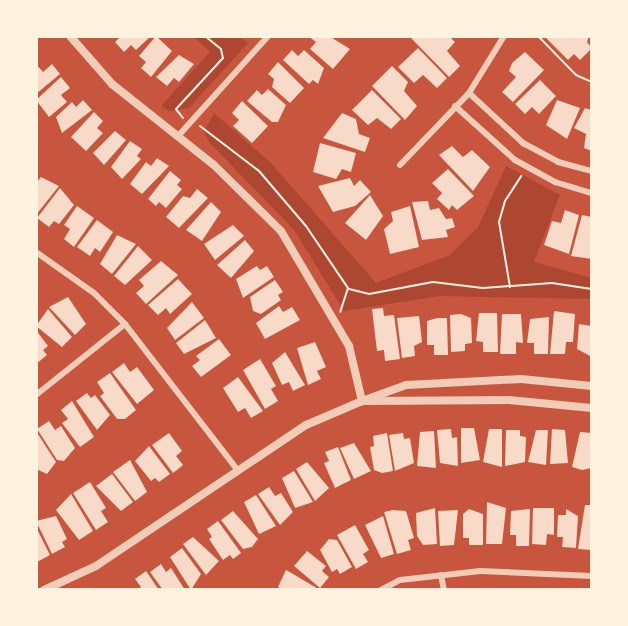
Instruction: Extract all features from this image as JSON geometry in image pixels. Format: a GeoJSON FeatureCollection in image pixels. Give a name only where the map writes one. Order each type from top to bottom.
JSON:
{"type":"FeatureCollection","features":[{"type":"Feature","properties":{"kind":"street"},"geometry":{"type":"LineString","coordinates":[[70,36],[112,84],[179,135],[281,231],[334,315],[349,346],[362,401]]}},
{"type":"Feature","properties":{"kind":"street"},"geometry":{"type":"LineString","coordinates":[[179,135],[268,36]]}},
{"type":"Feature","properties":{"kind":"street"},"geometry":{"type":"LineString","coordinates":[[400,165],[469,93],[504,36]]}},
{"type":"Feature","properties":{"kind":"street"},"geometry":{"type":"LineString","coordinates":[[469,93],[523,143],[558,162],[592,171]]}},
{"type":"Feature","properties":{"kind":"street"},"geometry":{"type":"LineString","coordinates":[[455,106],[515,160],[555,182],[592,193]]}},
{"type":"Feature","properties":{"kind":"street"},"geometry":{"type":"LineString","coordinates":[[36,252],[94,293],[125,324],[236,468]]}},
{"type":"Feature","properties":{"kind":"street"},"geometry":{"type":"LineString","coordinates":[[36,395],[125,324]]}},
{"type":"Feature","properties":{"kind":"street"},"geometry":{"type":"LineString","coordinates":[[44,590],[96,566],[236,468],[306,425],[362,401],[406,385],[521,379],[592,386]]}},
{"type":"Feature","properties":{"kind":"street"},"geometry":{"type":"LineString","coordinates":[[362,401],[405,405],[509,400],[592,408]]}},
{"type":"Feature","properties":{"kind":"street"},"geometry":{"type":"LineString","coordinates":[[381,590],[400,580],[480,571],[592,576]]}},
{"type":"Feature","properties":{"kind":"street"},"geometry":{"type":"LineString","coordinates":[[441,575],[444,590]]}},
{"type":"Feature","properties":{"kind":"path"},"geometry":{"type":"LineString","coordinates":[[175,115],[223,59],[221,49],[205,36]]}},
{"type":"Feature","properties":{"kind":"path"},"geometry":{"type":"LineString","coordinates":[[538,36],[576,75],[592,82]]}},
{"type":"Feature","properties":{"kind":"path"},"geometry":{"type":"LineString","coordinates":[[203,127],[259,171],[306,226],[348,288],[369,294],[427,282],[510,287],[552,283],[592,289]]}},
{"type":"Feature","properties":{"kind":"path"},"geometry":{"type":"LineString","coordinates":[[510,287],[500,217],[522,175]]}},
{"type":"Feature","properties":{"kind":"path"},"geometry":{"type":"LineString","coordinates":[[334,315],[344,310],[348,288]]}},
{"type":"Feature","properties":{"kind":"shaded area"},"geometry":{"type":"Polygon","coordinates":[[[193,36],[239,36],[248,43],[189,108],[169,111],[161,106],[210,52],[193,36]]]}},
{"type":"Feature","properties":{"kind":"shaded area"},"geometry":{"type":"Polygon","coordinates":[[[214,113],[271,163],[376,283],[450,255],[478,227],[506,166],[560,195],[534,262],[592,278],[592,299],[440,296],[344,311],[294,230],[209,142],[204,132],[214,113]]]}},
{"type":"Feature","properties":{"kind":"building"},"geometry":{"type":"Polygon","coordinates":[[[121,36],[151,36],[136,50],[131,45],[124,52],[115,42],[121,36]]]}},
{"type":"Feature","properties":{"kind":"building"},"geometry":{"type":"Polygon","coordinates":[[[156,36],[172,51],[151,77],[141,68],[146,62],[139,56],[156,36]]]}},
{"type":"Feature","properties":{"kind":"building"},"geometry":{"type":"Polygon","coordinates":[[[308,36],[329,36],[350,49],[333,69],[310,49],[316,42],[308,36]]]}},
{"type":"Feature","properties":{"kind":"building"},"geometry":{"type":"Polygon","coordinates":[[[449,36],[455,42],[447,51],[460,66],[449,77],[411,38],[449,36]]]}},
{"type":"Feature","properties":{"kind":"building"},"geometry":{"type":"Polygon","coordinates":[[[544,36],[589,36],[587,42],[592,48],[580,60],[574,54],[568,60],[544,36]]]}},
{"type":"Feature","properties":{"kind":"building"},"geometry":{"type":"Polygon","coordinates":[[[418,48],[447,78],[437,88],[423,75],[414,83],[398,67],[418,48]]]}},
{"type":"Feature","properties":{"kind":"building"},"geometry":{"type":"Polygon","coordinates":[[[292,50],[298,56],[304,50],[324,68],[318,84],[313,80],[309,84],[283,60],[292,50]]]}},
{"type":"Feature","properties":{"kind":"building"},"geometry":{"type":"Polygon","coordinates":[[[525,52],[544,70],[513,102],[502,92],[516,77],[509,71],[512,63],[525,52]]]}},
{"type":"Feature","properties":{"kind":"building"},"geometry":{"type":"Polygon","coordinates":[[[179,55],[194,64],[179,82],[174,78],[167,86],[156,77],[179,55]]]}},
{"type":"Feature","properties":{"kind":"building"},"geometry":{"type":"Polygon","coordinates":[[[278,62],[304,88],[290,103],[272,87],[274,79],[268,74],[278,62]]]}},
{"type":"Feature","properties":{"kind":"building"},"geometry":{"type":"Polygon","coordinates":[[[36,64],[43,72],[52,64],[60,74],[36,94],[36,64]]]}},
{"type":"Feature","properties":{"kind":"building"},"geometry":{"type":"Polygon","coordinates":[[[392,66],[408,82],[404,91],[417,106],[405,120],[372,86],[392,66]]]}},
{"type":"Feature","properties":{"kind":"building"},"geometry":{"type":"Polygon","coordinates":[[[61,77],[70,88],[61,95],[67,102],[49,117],[36,100],[61,77]]]}},
{"type":"Feature","properties":{"kind":"building"},"geometry":{"type":"Polygon","coordinates":[[[540,80],[556,96],[539,114],[532,107],[525,114],[515,104],[540,80]]]}},
{"type":"Feature","properties":{"kind":"building"},"geometry":{"type":"Polygon","coordinates":[[[268,89],[286,105],[278,122],[272,122],[247,101],[257,90],[262,95],[268,89]]]}},
{"type":"Feature","properties":{"kind":"building"},"geometry":{"type":"Polygon","coordinates":[[[372,90],[401,119],[391,129],[377,118],[368,125],[352,110],[372,90]]]}},
{"type":"Feature","properties":{"kind":"building"},"geometry":{"type":"Polygon","coordinates":[[[83,100],[92,110],[62,133],[56,117],[72,102],[76,107],[83,100]]]}},
{"type":"Feature","properties":{"kind":"building"},"geometry":{"type":"Polygon","coordinates":[[[557,100],[580,108],[567,139],[546,125],[557,100]]]}},
{"type":"Feature","properties":{"kind":"building"},"geometry":{"type":"Polygon","coordinates":[[[242,101],[268,126],[252,143],[233,126],[239,120],[232,113],[242,101]]]}},
{"type":"Feature","properties":{"kind":"building"},"geometry":{"type":"Polygon","coordinates":[[[585,108],[592,110],[592,151],[584,148],[586,134],[574,128],[585,108]]]}},
{"type":"Feature","properties":{"kind":"building"},"geometry":{"type":"Polygon","coordinates":[[[94,112],[103,121],[97,128],[103,133],[86,151],[71,137],[94,112]]]}},
{"type":"Feature","properties":{"kind":"building"},"geometry":{"type":"Polygon","coordinates":[[[342,113],[356,119],[359,134],[370,138],[365,152],[323,138],[342,113]]]}},
{"type":"Feature","properties":{"kind":"building"},"geometry":{"type":"Polygon","coordinates":[[[115,131],[126,140],[104,165],[93,153],[115,131]]]}},
{"type":"Feature","properties":{"kind":"building"},"geometry":{"type":"Polygon","coordinates":[[[130,141],[142,149],[137,156],[141,159],[122,179],[111,167],[130,141]]]}},
{"type":"Feature","properties":{"kind":"building"},"geometry":{"type":"Polygon","coordinates":[[[320,143],[356,153],[351,172],[342,169],[336,179],[313,172],[320,143]]]}},
{"type":"Feature","properties":{"kind":"building"},"geometry":{"type":"Polygon","coordinates":[[[452,146],[463,157],[472,150],[490,167],[473,191],[439,155],[452,146]]]}},
{"type":"Feature","properties":{"kind":"building"},"geometry":{"type":"Polygon","coordinates":[[[157,158],[169,166],[142,194],[130,184],[146,162],[151,166],[157,158]]]}},
{"type":"Feature","properties":{"kind":"building"},"geometry":{"type":"Polygon","coordinates":[[[448,169],[474,196],[457,210],[452,205],[449,210],[437,199],[442,193],[432,183],[448,169]]]}},
{"type":"Feature","properties":{"kind":"building"},"geometry":{"type":"Polygon","coordinates":[[[170,171],[181,180],[177,185],[182,189],[166,208],[159,202],[156,206],[148,199],[170,171]]]}},
{"type":"Feature","properties":{"kind":"building"},"geometry":{"type":"Polygon","coordinates":[[[41,177],[59,186],[36,215],[36,183],[41,177]]]}},
{"type":"Feature","properties":{"kind":"building"},"geometry":{"type":"Polygon","coordinates":[[[350,178],[354,186],[360,180],[371,192],[355,206],[333,212],[318,186],[350,178]]]}},
{"type":"Feature","properties":{"kind":"building"},"geometry":{"type":"Polygon","coordinates":[[[60,188],[74,205],[59,224],[54,221],[49,227],[37,218],[60,188]]]}},
{"type":"Feature","properties":{"kind":"building"},"geometry":{"type":"Polygon","coordinates":[[[197,189],[208,198],[179,228],[166,217],[183,196],[190,198],[197,189]]]}},
{"type":"Feature","properties":{"kind":"building"},"geometry":{"type":"Polygon","coordinates":[[[370,195],[383,216],[366,240],[345,223],[370,195]]]}},
{"type":"Feature","properties":{"kind":"building"},"geometry":{"type":"Polygon","coordinates":[[[428,201],[430,210],[439,208],[446,219],[452,218],[455,227],[446,230],[448,237],[422,240],[412,202],[428,201]]]}},
{"type":"Feature","properties":{"kind":"building"},"geometry":{"type":"Polygon","coordinates":[[[211,202],[221,212],[202,241],[186,230],[211,202]]]}},
{"type":"Feature","properties":{"kind":"building"},"geometry":{"type":"Polygon","coordinates":[[[77,206],[94,218],[74,247],[64,239],[70,229],[64,225],[77,206]]]}},
{"type":"Feature","properties":{"kind":"building"},"geometry":{"type":"Polygon","coordinates":[[[410,206],[419,247],[390,254],[384,229],[393,221],[391,212],[410,206]]]}},
{"type":"Feature","properties":{"kind":"building"},"geometry":{"type":"Polygon","coordinates":[[[565,210],[579,215],[569,254],[544,245],[552,221],[561,223],[565,210]]]}},
{"type":"Feature","properties":{"kind":"building"},"geometry":{"type":"Polygon","coordinates":[[[582,215],[592,217],[592,259],[571,256],[582,215]]]}},
{"type":"Feature","properties":{"kind":"building"},"geometry":{"type":"Polygon","coordinates":[[[97,220],[113,232],[100,252],[95,248],[90,256],[77,247],[97,220]]]}},
{"type":"Feature","properties":{"kind":"building"},"geometry":{"type":"Polygon","coordinates":[[[233,225],[244,236],[215,260],[204,244],[233,225]]]}},
{"type":"Feature","properties":{"kind":"building"},"geometry":{"type":"Polygon","coordinates":[[[117,235],[136,244],[112,274],[100,264],[117,235]]]}},
{"type":"Feature","properties":{"kind":"building"},"geometry":{"type":"Polygon","coordinates":[[[245,240],[254,251],[231,278],[217,265],[245,240]]]}},
{"type":"Feature","properties":{"kind":"building"},"geometry":{"type":"Polygon","coordinates":[[[138,246],[152,260],[125,285],[114,276],[138,246]]]}},
{"type":"Feature","properties":{"kind":"building"},"geometry":{"type":"Polygon","coordinates":[[[161,261],[178,275],[146,304],[136,293],[144,286],[139,280],[161,261]]]}},
{"type":"Feature","properties":{"kind":"building"},"geometry":{"type":"Polygon","coordinates":[[[257,266],[260,270],[267,266],[274,277],[243,298],[236,279],[257,266]]]}},
{"type":"Feature","properties":{"kind":"building"},"geometry":{"type":"Polygon","coordinates":[[[178,279],[192,294],[170,314],[166,308],[158,315],[148,305],[178,279]]]}},
{"type":"Feature","properties":{"kind":"building"},"geometry":{"type":"Polygon","coordinates":[[[275,280],[283,292],[278,295],[281,300],[261,314],[253,311],[250,297],[275,280]]]}},
{"type":"Feature","properties":{"kind":"building"},"geometry":{"type":"Polygon","coordinates":[[[68,297],[86,324],[75,335],[49,307],[68,297]]]}},
{"type":"Feature","properties":{"kind":"building"},"geometry":{"type":"Polygon","coordinates":[[[192,302],[204,318],[175,340],[167,328],[192,302]]]}},
{"type":"Feature","properties":{"kind":"building"},"geometry":{"type":"Polygon","coordinates":[[[279,306],[283,312],[292,307],[300,320],[265,339],[256,323],[279,306]]]}},
{"type":"Feature","properties":{"kind":"building"},"geometry":{"type":"Polygon","coordinates":[[[383,308],[384,316],[394,315],[400,359],[385,361],[384,350],[377,351],[372,309],[383,308]]]}},
{"type":"Feature","properties":{"kind":"building"},"geometry":{"type":"Polygon","coordinates":[[[48,309],[72,337],[62,347],[36,326],[48,309]]]}},
{"type":"Feature","properties":{"kind":"building"},"geometry":{"type":"Polygon","coordinates":[[[554,311],[575,314],[573,342],[566,342],[565,354],[550,354],[554,311]]]}},
{"type":"Feature","properties":{"kind":"building"},"geometry":{"type":"Polygon","coordinates":[[[479,313],[497,313],[498,352],[483,352],[483,342],[476,341],[479,313]]]}},
{"type":"Feature","properties":{"kind":"building"},"geometry":{"type":"Polygon","coordinates":[[[461,314],[471,318],[472,343],[465,344],[465,351],[451,352],[450,315],[461,314]]]}},
{"type":"Feature","properties":{"kind":"building"},"geometry":{"type":"Polygon","coordinates":[[[502,314],[521,314],[523,343],[516,342],[516,354],[500,354],[502,314]]]}},
{"type":"Feature","properties":{"kind":"building"},"geometry":{"type":"Polygon","coordinates":[[[419,316],[422,342],[414,346],[415,356],[402,358],[397,318],[419,316]]]}},
{"type":"Feature","properties":{"kind":"building"},"geometry":{"type":"Polygon","coordinates":[[[549,317],[548,354],[534,354],[534,343],[527,343],[530,319],[549,317]]]}},
{"type":"Feature","properties":{"kind":"building"},"geometry":{"type":"Polygon","coordinates":[[[447,318],[448,355],[434,355],[434,345],[427,345],[427,321],[447,318]]]}},
{"type":"Feature","properties":{"kind":"building"},"geometry":{"type":"Polygon","coordinates":[[[205,320],[216,338],[184,354],[176,343],[205,320]]]}},
{"type":"Feature","properties":{"kind":"building"},"geometry":{"type":"Polygon","coordinates":[[[579,324],[592,326],[592,357],[577,349],[579,324]]]}},
{"type":"Feature","properties":{"kind":"building"},"geometry":{"type":"Polygon","coordinates":[[[36,330],[48,346],[43,350],[47,355],[36,364],[36,330]]]}},
{"type":"Feature","properties":{"kind":"building"},"geometry":{"type":"Polygon","coordinates":[[[219,339],[231,355],[201,377],[192,366],[200,360],[196,356],[219,339]]]}},
{"type":"Feature","properties":{"kind":"building"},"geometry":{"type":"Polygon","coordinates":[[[315,342],[326,367],[317,371],[321,379],[308,385],[297,348],[315,342]]]}},
{"type":"Feature","properties":{"kind":"building"},"geometry":{"type":"Polygon","coordinates":[[[285,352],[305,385],[293,391],[289,382],[282,385],[272,363],[285,352]]]}},
{"type":"Feature","properties":{"kind":"building"},"geometry":{"type":"Polygon","coordinates":[[[260,359],[276,386],[271,389],[278,401],[265,409],[243,370],[260,359]]]}},
{"type":"Feature","properties":{"kind":"building"},"geometry":{"type":"Polygon","coordinates":[[[124,363],[130,372],[137,367],[154,390],[137,404],[112,372],[124,363]]]}},
{"type":"Feature","properties":{"kind":"building"},"geometry":{"type":"Polygon","coordinates":[[[110,373],[136,410],[125,419],[117,419],[100,396],[104,393],[97,382],[110,373]]]}},
{"type":"Feature","properties":{"kind":"building"},"geometry":{"type":"Polygon","coordinates":[[[238,377],[263,411],[251,418],[245,408],[238,412],[223,388],[238,377]]]}},
{"type":"Feature","properties":{"kind":"building"},"geometry":{"type":"Polygon","coordinates":[[[87,393],[91,398],[95,395],[110,415],[97,430],[76,401],[87,393]]]}},
{"type":"Feature","properties":{"kind":"building"},"geometry":{"type":"Polygon","coordinates":[[[72,401],[94,437],[80,447],[62,423],[68,419],[61,410],[72,401]]]}},
{"type":"Feature","properties":{"kind":"building"},"geometry":{"type":"Polygon","coordinates":[[[49,421],[55,430],[61,426],[75,448],[64,461],[57,460],[37,429],[49,421]]]}},
{"type":"Feature","properties":{"kind":"building"},"geometry":{"type":"Polygon","coordinates":[[[461,428],[474,428],[480,460],[461,463],[461,428]]]}},
{"type":"Feature","properties":{"kind":"building"},"geometry":{"type":"Polygon","coordinates":[[[451,429],[452,438],[457,437],[458,466],[440,463],[437,430],[451,429]]]}},
{"type":"Feature","properties":{"kind":"building"},"geometry":{"type":"Polygon","coordinates":[[[489,429],[502,429],[502,467],[483,462],[489,429]]]}},
{"type":"Feature","properties":{"kind":"building"},"geometry":{"type":"Polygon","coordinates":[[[552,429],[565,430],[568,463],[550,464],[552,429]]]}},
{"type":"Feature","properties":{"kind":"building"},"geometry":{"type":"Polygon","coordinates":[[[506,430],[520,430],[520,436],[526,437],[525,462],[505,466],[506,430]]]}},
{"type":"Feature","properties":{"kind":"building"},"geometry":{"type":"Polygon","coordinates":[[[536,430],[548,430],[546,465],[528,462],[536,430]]]}},
{"type":"Feature","properties":{"kind":"building"},"geometry":{"type":"Polygon","coordinates":[[[36,431],[56,462],[47,474],[36,469],[36,431]]]}},
{"type":"Feature","properties":{"kind":"building"},"geometry":{"type":"Polygon","coordinates":[[[434,431],[436,468],[417,466],[420,432],[434,431]]]}},
{"type":"Feature","properties":{"kind":"building"},"geometry":{"type":"Polygon","coordinates":[[[580,432],[592,433],[591,468],[582,470],[572,467],[580,432]]]}},
{"type":"Feature","properties":{"kind":"building"},"geometry":{"type":"Polygon","coordinates":[[[169,433],[182,451],[176,456],[183,465],[173,473],[152,445],[169,433]]]}},
{"type":"Feature","properties":{"kind":"building"},"geometry":{"type":"Polygon","coordinates":[[[387,433],[393,471],[382,473],[374,470],[370,447],[374,446],[373,436],[387,433]]]}},
{"type":"Feature","properties":{"kind":"building"},"geometry":{"type":"Polygon","coordinates":[[[403,433],[404,439],[410,438],[414,463],[395,471],[389,435],[403,433]]]}},
{"type":"Feature","properties":{"kind":"building"},"geometry":{"type":"Polygon","coordinates":[[[354,443],[371,471],[354,479],[340,448],[354,443]]]}},
{"type":"Feature","properties":{"kind":"building"},"geometry":{"type":"Polygon","coordinates":[[[149,446],[170,474],[159,482],[155,478],[151,481],[135,461],[149,446]]]}},
{"type":"Feature","properties":{"kind":"building"},"geometry":{"type":"Polygon","coordinates":[[[338,447],[351,480],[335,488],[324,463],[329,461],[325,452],[338,447]]]}},
{"type":"Feature","properties":{"kind":"building"},"geometry":{"type":"Polygon","coordinates":[[[130,460],[147,492],[135,501],[113,472],[130,460]]]}},
{"type":"Feature","properties":{"kind":"building"},"geometry":{"type":"Polygon","coordinates":[[[307,462],[329,488],[315,501],[296,469],[307,462]]]}},
{"type":"Feature","properties":{"kind":"building"},"geometry":{"type":"Polygon","coordinates":[[[294,471],[313,502],[295,508],[282,478],[294,471]]]}},
{"type":"Feature","properties":{"kind":"building"},"geometry":{"type":"Polygon","coordinates":[[[112,474],[133,502],[121,511],[96,486],[112,474]]]}},
{"type":"Feature","properties":{"kind":"building"},"geometry":{"type":"Polygon","coordinates":[[[90,482],[106,508],[101,511],[108,522],[96,530],[73,493],[90,482]]]}},
{"type":"Feature","properties":{"kind":"building"},"geometry":{"type":"Polygon","coordinates":[[[269,487],[275,496],[281,493],[293,512],[280,525],[258,494],[269,487]]]}},
{"type":"Feature","properties":{"kind":"building"},"geometry":{"type":"Polygon","coordinates":[[[71,494],[93,531],[79,540],[56,510],[71,494]]]}},
{"type":"Feature","properties":{"kind":"building"},"geometry":{"type":"Polygon","coordinates":[[[256,495],[276,526],[259,534],[244,502],[256,495]]]}},
{"type":"Feature","properties":{"kind":"building"},"geometry":{"type":"Polygon","coordinates":[[[487,502],[506,508],[502,544],[486,544],[487,502]]]}},
{"type":"Feature","properties":{"kind":"building"},"geometry":{"type":"Polygon","coordinates":[[[585,505],[592,505],[592,550],[578,549],[585,505]]]}},
{"type":"Feature","properties":{"kind":"building"},"geometry":{"type":"Polygon","coordinates":[[[435,508],[437,544],[423,545],[417,536],[416,513],[435,508]]]}},
{"type":"Feature","properties":{"kind":"building"},"geometry":{"type":"Polygon","coordinates":[[[533,508],[554,508],[554,535],[547,534],[546,545],[532,544],[533,508]]]}},
{"type":"Feature","properties":{"kind":"building"},"geometry":{"type":"Polygon","coordinates":[[[469,509],[483,514],[483,545],[469,545],[469,538],[463,538],[463,514],[469,509]]]}},
{"type":"Feature","properties":{"kind":"building"},"geometry":{"type":"Polygon","coordinates":[[[530,509],[529,546],[516,546],[516,535],[510,535],[511,511],[530,509]]]}},
{"type":"Feature","properties":{"kind":"building"},"geometry":{"type":"Polygon","coordinates":[[[566,509],[578,516],[576,548],[562,547],[563,537],[557,537],[558,515],[566,515],[566,509]]]}},
{"type":"Feature","properties":{"kind":"building"},"geometry":{"type":"Polygon","coordinates":[[[458,510],[454,545],[440,546],[438,511],[458,510]]]}},
{"type":"Feature","properties":{"kind":"building"},"geometry":{"type":"Polygon","coordinates":[[[233,511],[258,539],[252,547],[243,549],[221,520],[233,511]]]}},
{"type":"Feature","properties":{"kind":"building"},"geometry":{"type":"Polygon","coordinates":[[[406,511],[414,538],[408,540],[411,550],[397,554],[384,512],[406,511]]]}},
{"type":"Feature","properties":{"kind":"building"},"geometry":{"type":"Polygon","coordinates":[[[56,516],[67,539],[62,542],[65,547],[52,554],[36,521],[56,516]]]}},
{"type":"Feature","properties":{"kind":"building"},"geometry":{"type":"Polygon","coordinates":[[[383,516],[394,554],[381,558],[365,525],[383,516]]]}},
{"type":"Feature","properties":{"kind":"building"},"geometry":{"type":"Polygon","coordinates":[[[218,521],[241,553],[233,559],[230,555],[223,560],[209,539],[212,537],[207,529],[218,521]]]}},
{"type":"Feature","properties":{"kind":"building"},"geometry":{"type":"Polygon","coordinates":[[[355,525],[369,550],[363,554],[368,562],[356,569],[337,535],[355,525]]]}},
{"type":"Feature","properties":{"kind":"building"},"geometry":{"type":"Polygon","coordinates":[[[36,527],[50,555],[37,562],[36,559],[36,527]]]}},
{"type":"Feature","properties":{"kind":"building"},"geometry":{"type":"Polygon","coordinates":[[[193,537],[219,561],[206,575],[183,544],[193,537]]]}},
{"type":"Feature","properties":{"kind":"building"},"geometry":{"type":"Polygon","coordinates":[[[329,539],[337,540],[352,567],[340,574],[337,569],[332,572],[320,550],[329,539]]]}},
{"type":"Feature","properties":{"kind":"building"},"geometry":{"type":"Polygon","coordinates":[[[182,548],[201,574],[191,590],[170,557],[182,548]]]}},
{"type":"Feature","properties":{"kind":"building"},"geometry":{"type":"Polygon","coordinates":[[[307,551],[326,566],[322,571],[329,577],[320,588],[294,566],[307,551]]]}},
{"type":"Feature","properties":{"kind":"building"},"geometry":{"type":"Polygon","coordinates":[[[161,564],[166,572],[171,568],[185,590],[163,590],[150,572],[161,564]]]}},
{"type":"Feature","properties":{"kind":"building"},"geometry":{"type":"Polygon","coordinates":[[[286,570],[320,590],[282,590],[278,587],[286,570]]]}},
{"type":"Feature","properties":{"kind":"building"},"geometry":{"type":"Polygon","coordinates":[[[146,571],[159,590],[136,590],[141,587],[135,579],[146,571]]]}}]}
